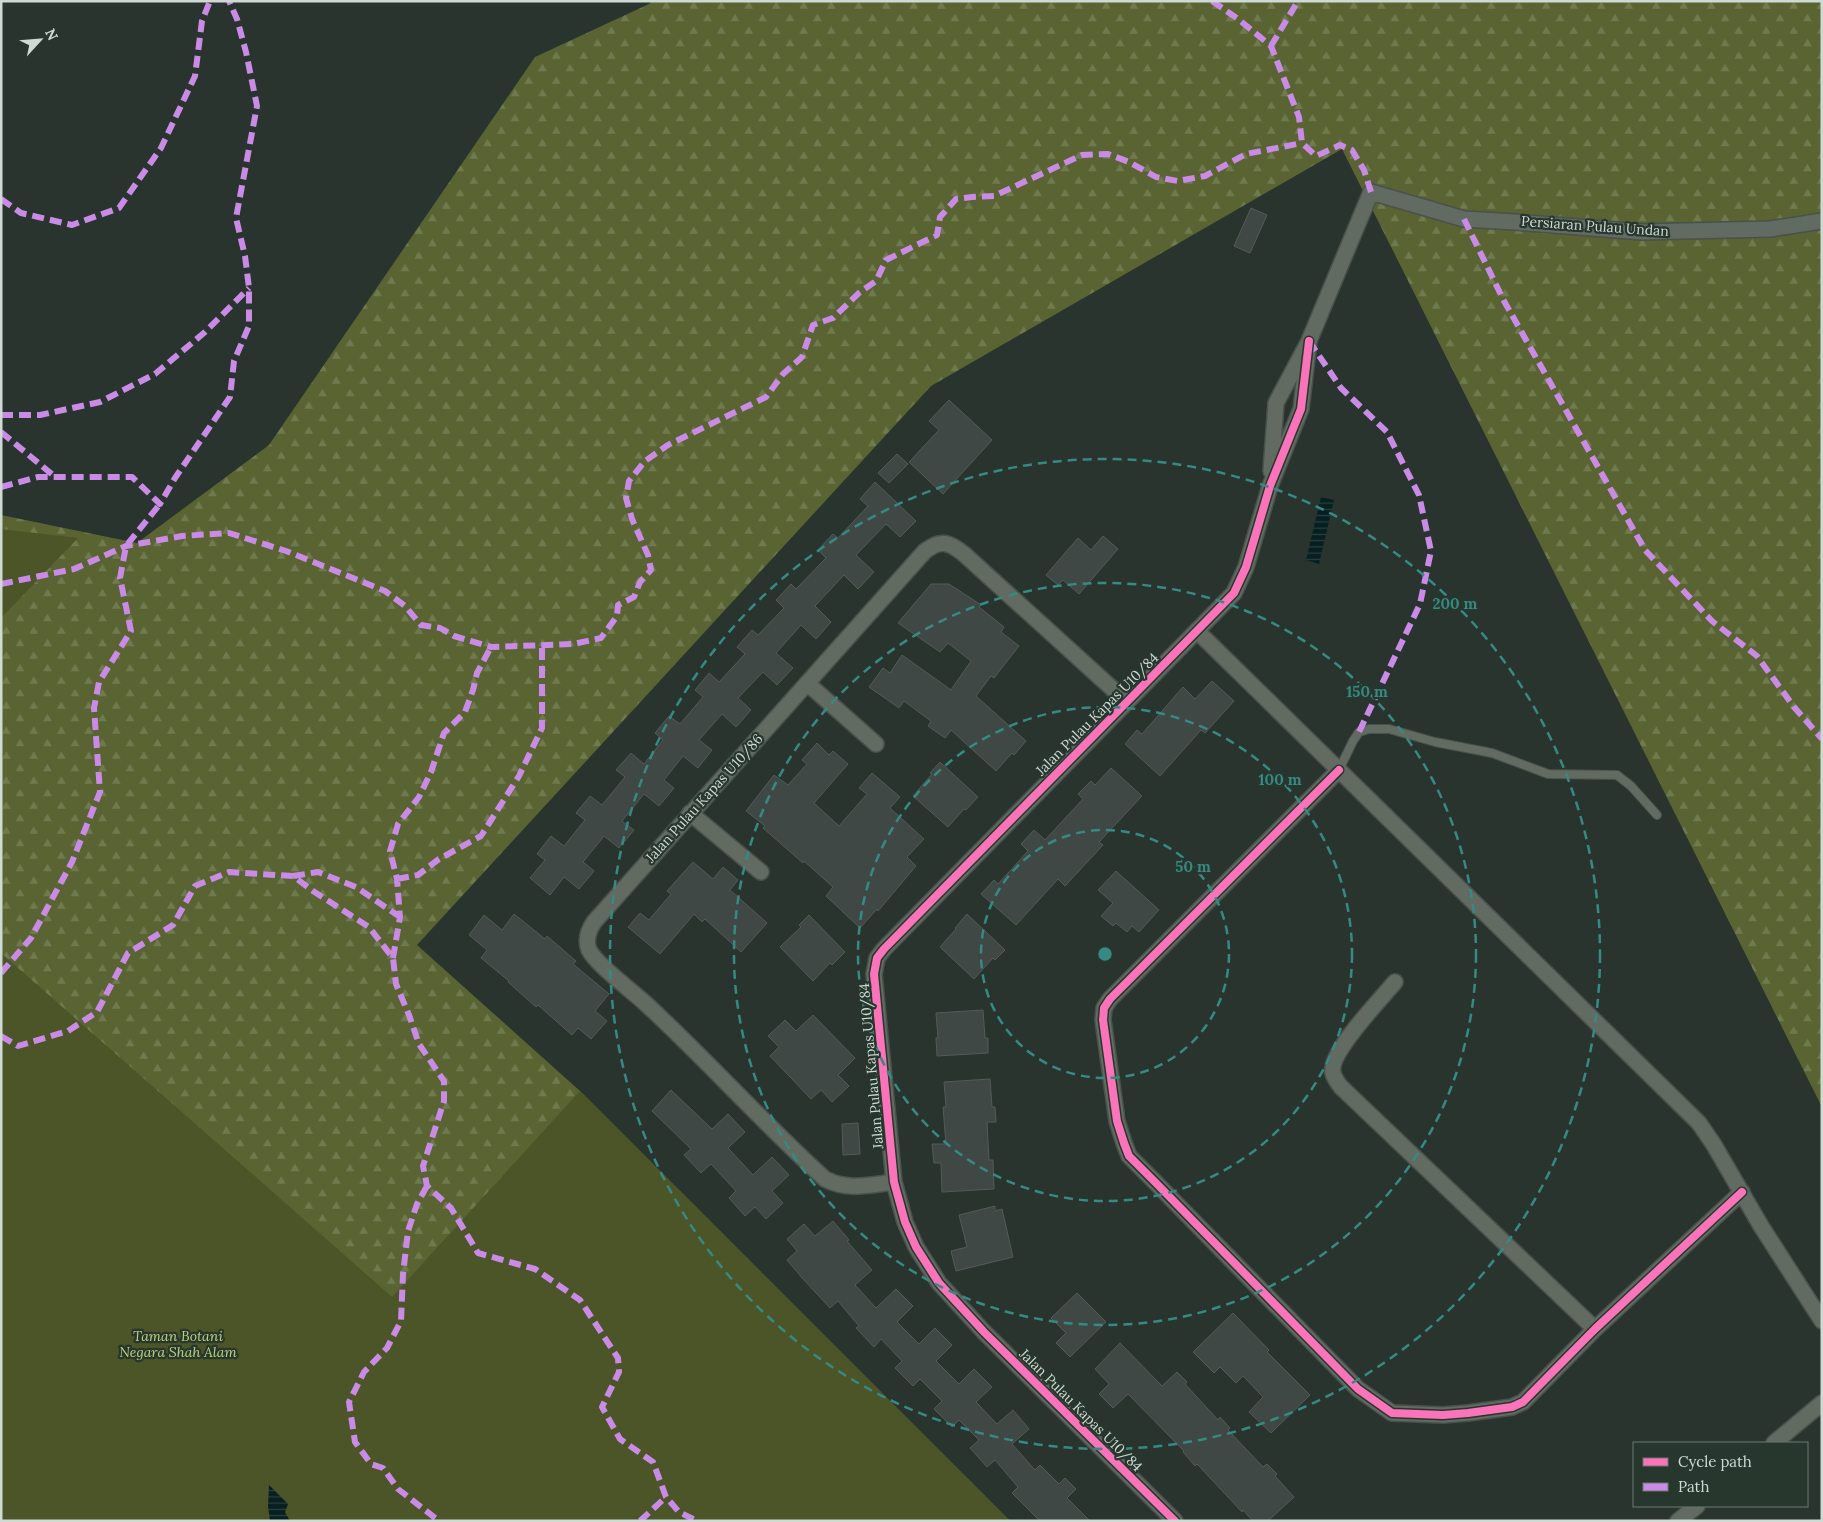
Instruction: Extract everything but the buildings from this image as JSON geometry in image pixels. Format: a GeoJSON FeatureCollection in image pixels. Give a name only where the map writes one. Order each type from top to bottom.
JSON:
{"type":"FeatureCollection","features":[{"type":"Feature","properties":{"kind":"street","name":"Persiaran Pulau Undan"},"geometry":{"type":"LineString","coordinates":[[1309,341],[1371,192],[1464,219],[1642,232],[1770,229],[1822,221]]}},
{"type":"Feature","properties":{"kind":"street"},"geometry":{"type":"LineString","coordinates":[[1270,486],[1276,403],[1309,341]]}},
{"type":"Feature","properties":{"kind":"street"},"geometry":{"type":"LineString","coordinates":[[1270,486],[1301,408],[1309,341]]}},
{"type":"Feature","properties":{"kind":"street","name":"Jalan Pulau Kapas U10/84"},"geometry":{"type":"LineString","coordinates":[[1174,1521],[984,1332],[939,1283],[916,1246],[905,1222],[894,1182],[874,974],[878,958],[884,949],[1234,593],[1246,567],[1270,486]]}},
{"type":"Feature","properties":{"kind":"street","name":"Jalan Pulau Kapas U10/86"},"geometry":{"type":"LineString","coordinates":[[894,1182],[852,1187],[837,1186],[825,1179],[645,1003],[599,962],[590,952],[587,941],[588,930],[925,551],[934,544],[945,543],[964,554],[1128,702]]}},
{"type":"Feature","properties":{"kind":"street"},"geometry":{"type":"LineString","coordinates":[[1197,631],[1699,1123],[1822,1322]]}},
{"type":"Feature","properties":{"kind":"street"},"geometry":{"type":"LineString","coordinates":[[807,683],[876,744]]}},
{"type":"Feature","properties":{"kind":"street"},"geometry":{"type":"LineString","coordinates":[[1339,770],[1117,992],[1104,1008],[1103,1020],[1117,1121],[1129,1156],[1358,1389],[1392,1413],[1443,1415],[1512,1407],[1523,1402],[1594,1329],[1742,1192]]}},
{"type":"Feature","properties":{"kind":"street"},"geometry":{"type":"LineString","coordinates":[[690,814],[761,872]]}},
{"type":"Feature","properties":{"kind":"street"},"geometry":{"type":"LineString","coordinates":[[1395,982],[1344,1042],[1334,1059],[1333,1073],[1340,1087],[1594,1329]]}},
{"type":"Feature","properties":{"kind":"street"},"geometry":{"type":"LineString","coordinates":[[1775,1442],[1822,1402]]}},
{"type":"Feature","properties":{"kind":"street"},"geometry":{"type":"LineString","coordinates":[[1678,1521],[1696,1507]]}},
{"type":"Feature","properties":{"kind":"lane"},"geometry":{"type":"LineString","coordinates":[[1339,770],[1353,740],[1359,732],[1369,728],[1389,729],[1435,742],[1492,753],[1548,774],[1617,775],[1631,786],[1657,815]]}},
{"type":"Feature","properties":{"kind":"green space"},"geometry":{"type":"Polygon","coordinates":[[[652,1],[1822,1],[1822,1107],[1342,149],[931,386],[417,945],[580,1091],[1010,1521],[1,1521],[1,515],[137,543],[269,445],[535,57],[652,1]]]}},
{"type":"Feature","properties":{"kind":"green space"},"geometry":{"type":"Polygon","coordinates":[[[1,529],[78,538],[1,618],[1,529]]]}},
{"type":"Feature","properties":{"kind":"green space","name":"Taman Botani Negara Shah Alam"},"geometry":{"type":"Polygon","coordinates":[[[1,953],[392,1297],[580,1091],[1010,1521],[1,1521],[1,953]]]}},
{"type":"Feature","properties":{"kind":"water"},"geometry":{"type":"Polygon","coordinates":[[[1321,497],[1334,500],[1319,564],[1306,560],[1321,497]]]}},
{"type":"Feature","properties":{"kind":"water"},"geometry":{"type":"Polygon","coordinates":[[[269,1485],[288,1504],[285,1512],[290,1521],[270,1521],[268,1506],[269,1485]]]}},
{"type":"Feature","properties":{"kind":"marked path"},"geometry":{"type":"LineString","coordinates":[[1,199],[21,213],[72,225],[119,208],[161,148],[195,76],[202,21],[210,1]]}},
{"type":"Feature","properties":{"kind":"marked path"},"geometry":{"type":"LineString","coordinates":[[1,487],[38,477],[132,477],[160,504],[175,478],[230,397],[234,361],[249,326],[249,288],[245,256],[236,218],[257,106],[246,52],[237,19],[229,1]]}},
{"type":"Feature","properties":{"kind":"marked path"},"geometry":{"type":"LineString","coordinates":[[1212,1],[1271,46],[1299,117],[1302,143],[1316,156],[1340,145],[1352,150],[1364,170],[1371,192]]}},
{"type":"Feature","properties":{"kind":"marked path"},"geometry":{"type":"LineString","coordinates":[[1271,46],[1298,1]]}},
{"type":"Feature","properties":{"kind":"marked path"},"geometry":{"type":"LineString","coordinates":[[1,584],[74,569],[126,546],[182,536],[229,533],[286,551],[385,591],[405,606],[421,625],[440,628],[454,636],[491,647],[574,644],[601,638],[617,616],[618,605],[634,597],[640,582],[651,570],[648,555],[632,519],[626,498],[629,481],[645,461],[668,445],[766,397],[783,374],[802,357],[813,325],[833,318],[859,293],[876,281],[886,260],[937,235],[940,217],[956,199],[994,196],[1082,155],[1108,154],[1129,162],[1156,177],[1178,181],[1205,176],[1246,154],[1302,143]]}},
{"type":"Feature","properties":{"kind":"marked path"},"geometry":{"type":"LineString","coordinates":[[1464,219],[1504,301],[1645,550],[1712,621],[1757,656],[1794,707],[1822,739]]}},
{"type":"Feature","properties":{"kind":"marked path"},"geometry":{"type":"LineString","coordinates":[[1,415],[40,415],[100,402],[155,374],[205,332],[249,288]]}},
{"type":"Feature","properties":{"kind":"marked path"},"geometry":{"type":"LineString","coordinates":[[1309,341],[1341,388],[1387,432],[1419,495],[1431,551],[1420,604],[1359,732]]}},
{"type":"Feature","properties":{"kind":"marked path"},"geometry":{"type":"LineString","coordinates":[[1,432],[54,476]]}},
{"type":"Feature","properties":{"kind":"marked path"},"geometry":{"type":"LineString","coordinates":[[1,973],[31,938],[72,862],[100,792],[94,708],[99,682],[131,631],[120,578],[126,546],[160,504]]}},
{"type":"Feature","properties":{"kind":"marked path"},"geometry":{"type":"LineString","coordinates":[[397,879],[418,875],[439,859],[481,836],[519,776],[542,728],[542,645]]}},
{"type":"Feature","properties":{"kind":"marked path"},"geometry":{"type":"LineString","coordinates":[[393,958],[400,917],[397,879],[390,851],[398,824],[419,797],[431,772],[444,733],[465,712],[477,673],[491,647]]}},
{"type":"Feature","properties":{"kind":"marked path"},"geometry":{"type":"LineString","coordinates":[[1,1036],[18,1046],[68,1031],[97,1012],[128,953],[173,925],[195,886],[229,872],[293,876],[369,927],[393,958],[396,984],[419,1044],[444,1081],[444,1101],[423,1166],[427,1186],[451,1208],[478,1253],[535,1269],[580,1300],[618,1358],[619,1372],[602,1407],[620,1439],[653,1462],[666,1497],[679,1512],[697,1521]]}},
{"type":"Feature","properties":{"kind":"marked path"},"geometry":{"type":"LineString","coordinates":[[293,876],[318,872],[356,887],[400,917]]}},
{"type":"Feature","properties":{"kind":"marked path"},"geometry":{"type":"LineString","coordinates":[[427,1186],[417,1204],[408,1231],[403,1274],[401,1321],[387,1348],[364,1372],[349,1402],[355,1442],[371,1464],[383,1468],[398,1489],[439,1521]]}},
{"type":"Feature","properties":{"kind":"marked path"},"geometry":{"type":"LineString","coordinates":[[640,1521],[666,1497]]}},
{"type":"Feature","properties":{"kind":"cycle path"},"geometry":{"type":"LineString","coordinates":[[1175,1521],[984,1332],[939,1283],[916,1247],[905,1222],[894,1182],[874,974],[877,958],[884,949],[1234,593],[1246,567],[1270,486],[1301,409],[1309,341]]}},
{"type":"Feature","properties":{"kind":"cycle path"},"geometry":{"type":"LineString","coordinates":[[1339,770],[1110,999],[1104,1008],[1103,1020],[1117,1121],[1129,1156],[1358,1389],[1392,1413],[1443,1415],[1468,1413],[1512,1407],[1523,1402],[1595,1329],[1742,1192]]}}]}
